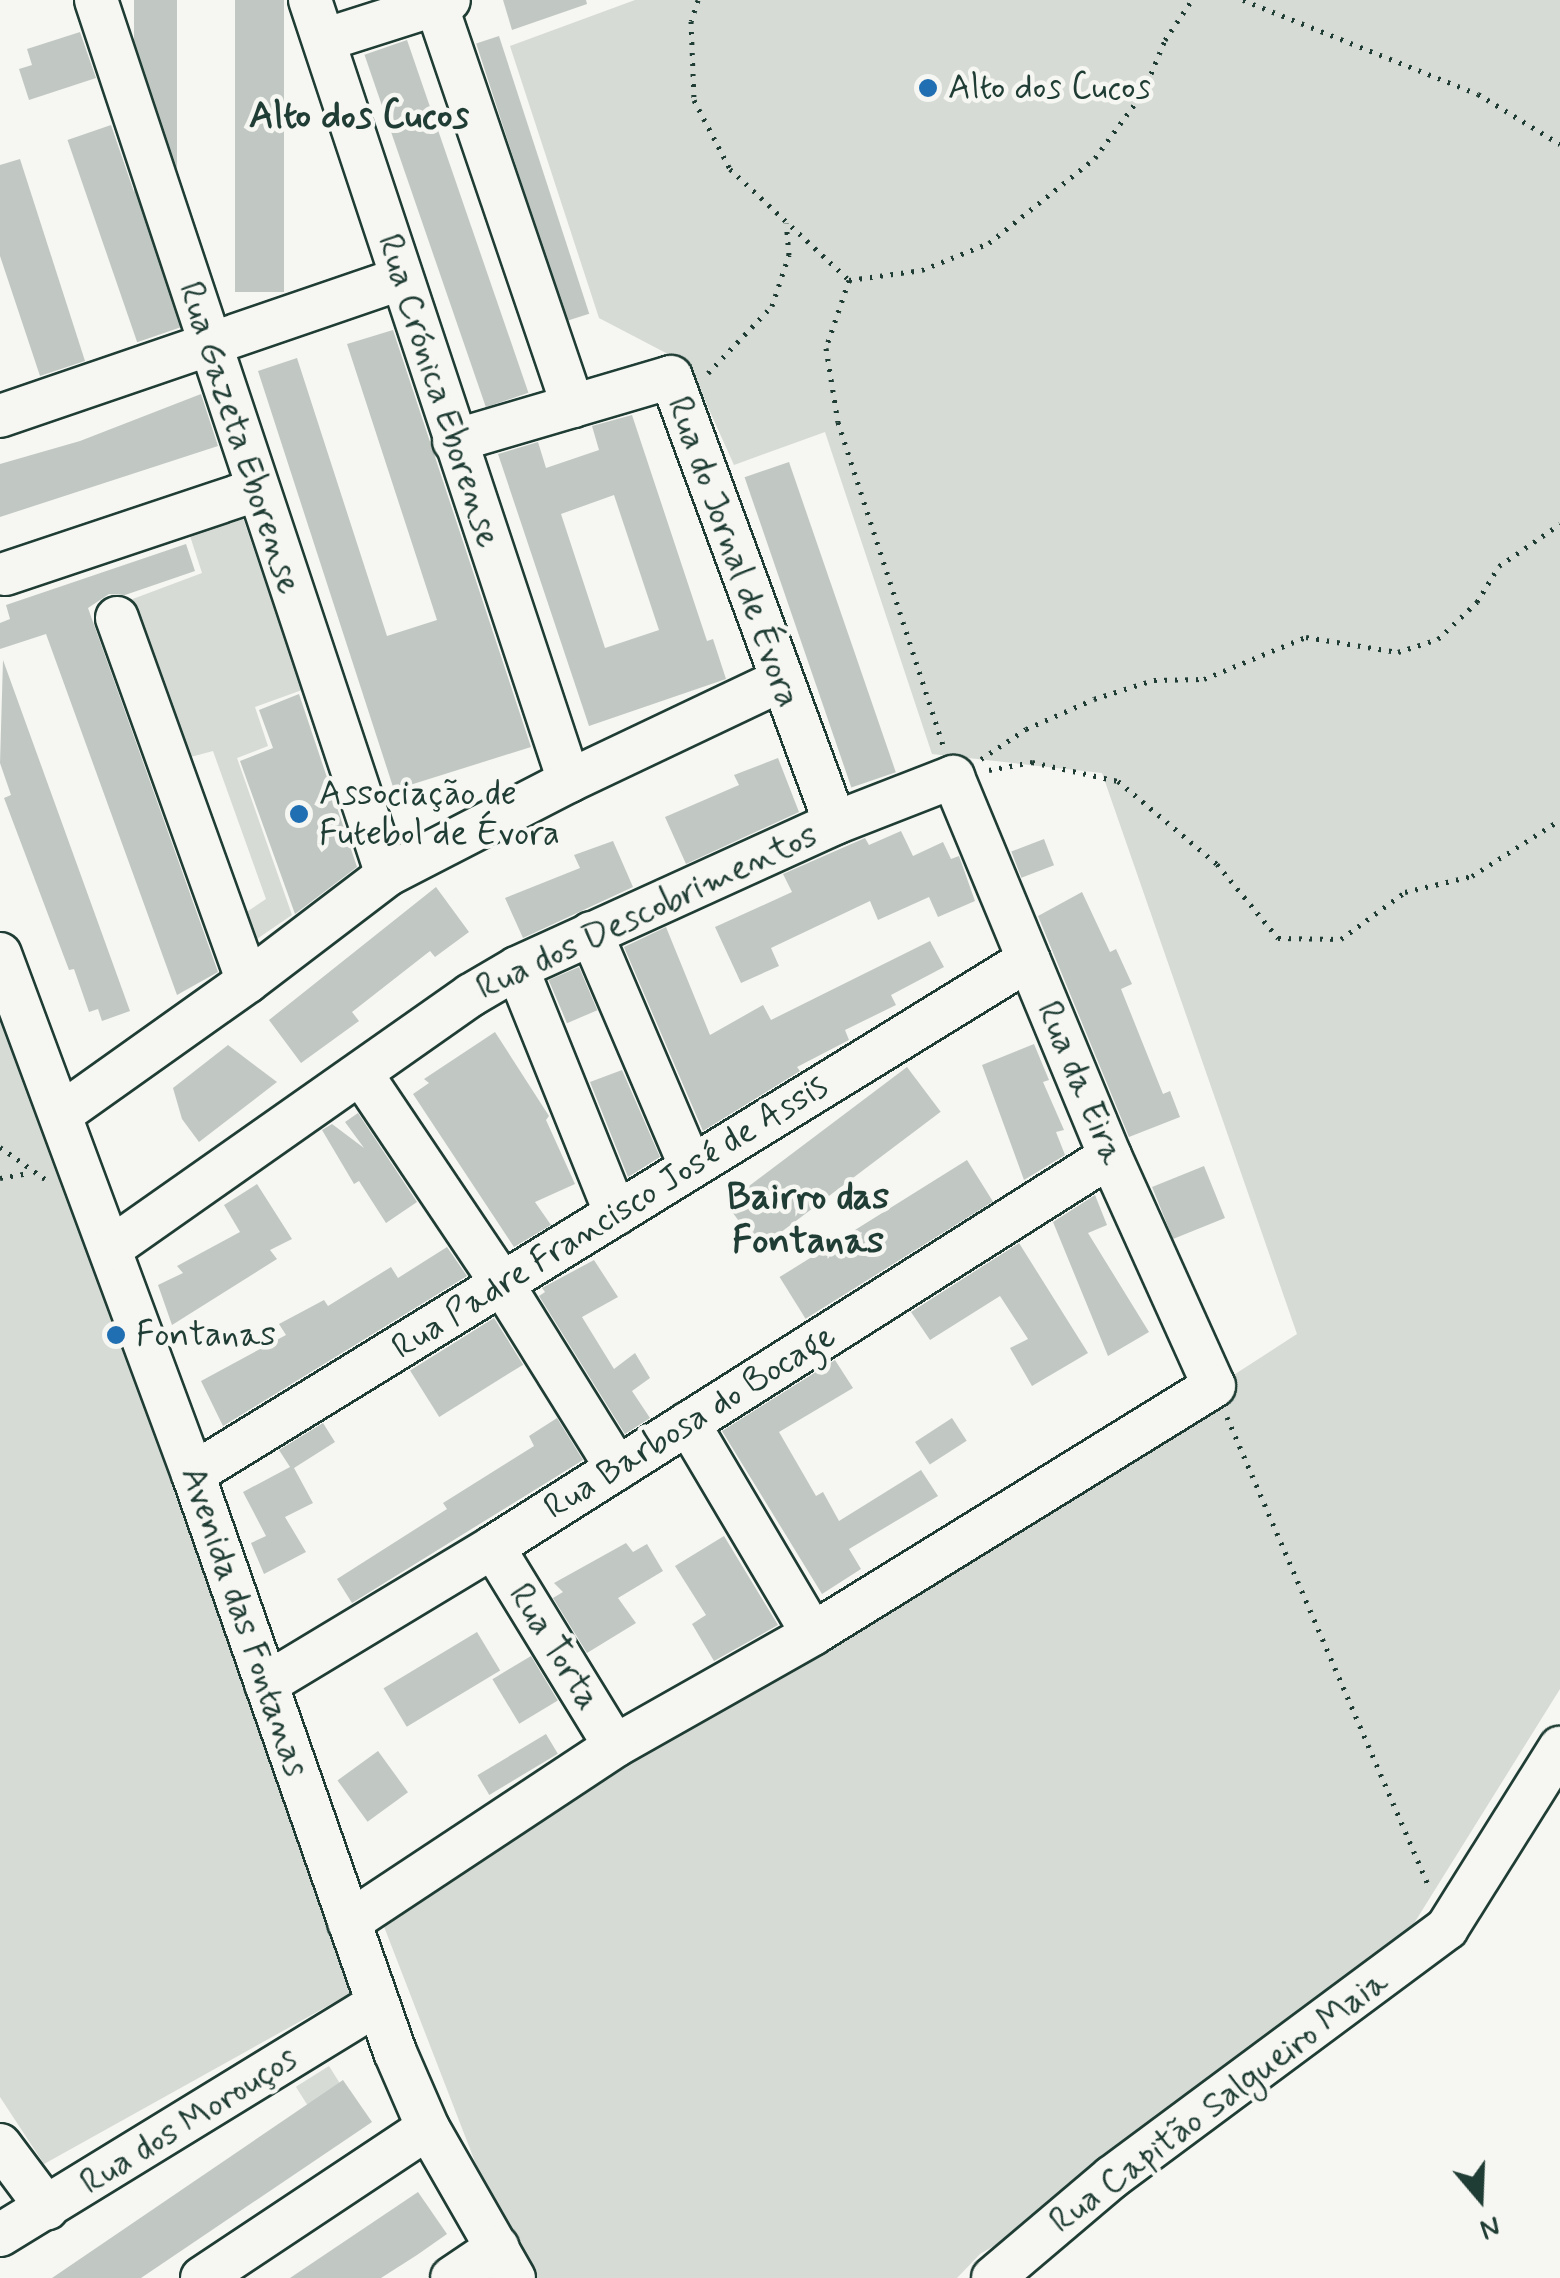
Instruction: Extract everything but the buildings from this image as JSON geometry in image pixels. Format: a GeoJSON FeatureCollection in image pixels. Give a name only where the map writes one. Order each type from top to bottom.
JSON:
{"type":"FeatureCollection","features":[{"type":"Feature","properties":{"kind":"street","name":"Rua Gazeta Eborense"},"geometry":{"type":"LineString","coordinates":[[96,0],[386,875]]}},
{"type":"Feature","properties":{"kind":"street","name":"Rua Crónica Eborense"},"geometry":{"type":"LineString","coordinates":[[310,0],[568,781]]}},
{"type":"Feature","properties":{"kind":"street"},"geometry":{"type":"LineString","coordinates":[[324,40],[443,2],[573,406]]}},
{"type":"Feature","properties":{"kind":"street"},"geometry":{"type":"LineString","coordinates":[[0,416],[400,279]]}},
{"type":"Feature","properties":{"kind":"street","name":"Rua do Jornal de Évora"},"geometry":{"type":"LineString","coordinates":[[454,441],[671,377],[835,824]]}},
{"type":"Feature","properties":{"kind":"street"},"geometry":{"type":"LineString","coordinates":[[6,574],[256,490]]}},
{"type":"Feature","properties":{"kind":"street"},"geometry":{"type":"LineString","coordinates":[[117,618],[248,981]]}},
{"type":"Feature","properties":{"kind":"street"},"geometry":{"type":"LineString","coordinates":[[61,1114],[248,981],[386,875],[568,781],[780,681]]}},
{"type":"Feature","properties":{"kind":"street","name":"Rua dos Descobrimentos"},"geometry":{"type":"LineString","coordinates":[[111,1248],[517,968],[835,824],[953,777]]}},
{"type":"Feature","properties":{"kind":"street","name":"Rua da Eira"},"geometry":{"type":"LineString","coordinates":[[953,777],[1110,1156],[1214,1386]]}},
{"type":"Feature","properties":{"kind":"street"},"geometry":{"type":"LineString","coordinates":[[591,933],[691,1166]]}},
{"type":"Feature","properties":{"kind":"street","name":"Avenida das Fontanas"},"geometry":{"type":"LineString","coordinates":[[0,954],[111,1248],[377,2004],[428,2128],[506,2263]]}},
{"type":"Feature","properties":{"kind":"street","name":"Rua Padre Francisco José de Assis"},"geometry":{"type":"LineString","coordinates":[[192,1474],[1028,960]]}},
{"type":"Feature","properties":{"kind":"street"},"geometry":{"type":"LineString","coordinates":[[517,968],[616,1214]]}},
{"type":"Feature","properties":{"kind":"street"},"geometry":{"type":"LineString","coordinates":[[362,1075],[503,1285],[617,1468]]}},
{"type":"Feature","properties":{"kind":"street","name":"Rua Barbosa do Bocage"},"geometry":{"type":"LineString","coordinates":[[266,1684],[493,1547],[1110,1156]]}},
{"type":"Feature","properties":{"kind":"street"},"geometry":{"type":"LineString","coordinates":[[349,1922],[615,1746],[813,1634],[1214,1386]]}},
{"type":"Feature","properties":{"kind":"street"},"geometry":{"type":"LineString","coordinates":[[688,1423],[813,1634]]}},
{"type":"Feature","properties":{"kind":"street","name":"Rua Torta"},"geometry":{"type":"LineString","coordinates":[[493,1547],[615,1746]]}},
{"type":"Feature","properties":{"kind":"street"},"geometry":{"type":"LineString","coordinates":[[1447,1928],[1560,1748]]}},
{"type":"Feature","properties":{"kind":"street","name":"Rua Capitão Salgueiro Maia"},"geometry":{"type":"LineString","coordinates":[[993,2278],[1112,2177],[1447,1928]]}},
{"type":"Feature","properties":{"kind":"street","name":"Rua dos Morouços"},"geometry":{"type":"LineString","coordinates":[[0,2235],[377,2004]]}},
{"type":"Feature","properties":{"kind":"street"},"geometry":{"type":"LineString","coordinates":[[202,2278],[428,2128]]}},
{"type":"Feature","properties":{"kind":"street"},"geometry":{"type":"LineString","coordinates":[[0,2146],[48,2208]]}},
{"type":"Feature","properties":{"kind":"street"},"geometry":{"type":"LineString","coordinates":[[452,2278],[506,2263]]}},
{"type":"Feature","properties":{"kind":"path"},"geometry":{"type":"LineString","coordinates":[[698,0],[692,21],[694,100],[730,168],[848,280]]}},
{"type":"Feature","properties":{"kind":"path"},"geometry":{"type":"LineString","coordinates":[[848,280],[922,270],[989,243],[1095,158],[1143,93],[1165,40],[1192,0]]}},
{"type":"Feature","properties":{"kind":"path"},"geometry":{"type":"LineString","coordinates":[[1243,0],[1478,94],[1560,144]]}},
{"type":"Feature","properties":{"kind":"path"},"geometry":{"type":"LineString","coordinates":[[682,401],[772,306],[789,255],[786,223]]}},
{"type":"Feature","properties":{"kind":"path"},"geometry":{"type":"LineString","coordinates":[[848,280],[826,348],[838,422],[953,777]]}},
{"type":"Feature","properties":{"kind":"path"},"geometry":{"type":"LineString","coordinates":[[953,777],[1026,729],[1154,680],[1204,679],[1306,637],[1398,652],[1438,639],[1477,602],[1498,566],[1560,524]]}},
{"type":"Feature","properties":{"kind":"path"},"geometry":{"type":"LineString","coordinates":[[953,777],[1032,762],[1118,781],[1216,864],[1278,938],[1341,939],[1406,892],[1472,876],[1560,820]]}},
{"type":"Feature","properties":{"kind":"path"},"geometry":{"type":"LineString","coordinates":[[0,1147],[32,1173],[56,1181]]}},
{"type":"Feature","properties":{"kind":"path"},"geometry":{"type":"LineString","coordinates":[[0,1178],[32,1173]]}},
{"type":"Feature","properties":{"kind":"path"},"geometry":{"type":"LineString","coordinates":[[1214,1386],[1447,1928]]}},
{"type":"Feature","properties":{"kind":"shaded area"},"geometry":{"type":"Polygon","coordinates":[[[635,0],[1560,0],[1560,1689],[1380,1978],[1289,2074],[980,2254],[957,2278],[520,2278],[383,1924],[1297,1334],[1102,773],[932,754],[825,432],[734,465],[689,365],[599,318],[510,46],[635,0]]]}},
{"type":"Feature","properties":{"kind":"shaded area"},"geometry":{"type":"Polygon","coordinates":[[[243,518],[302,690],[255,707],[268,746],[237,758],[292,915],[254,941],[245,913],[266,899],[213,751],[183,759],[130,600],[202,573],[190,536],[243,518]]]}},
{"type":"Feature","properties":{"kind":"shaded area"},"geometry":{"type":"Polygon","coordinates":[[[0,1015],[77,1216],[351,1993],[44,2164],[0,2097],[0,1015]]]}},
{"type":"Feature","properties":{"kind":"shaded area"},"geometry":{"type":"Polygon","coordinates":[[[329,2066],[354,2106],[321,2127],[296,2087],[329,2066]]]}},
{"type":"Feature","properties":{"kind":"place","name":"Alto dos Cucos"},"geometry":{"type":"Point","coordinates":[928,88]}},
{"type":"Feature","properties":{"kind":"place","name":"Associação de Futebol de Évora"},"geometry":{"type":"Point","coordinates":[299,814]}},
{"type":"Feature","properties":{"kind":"place","name":"Fontanas"},"geometry":{"type":"Point","coordinates":[116,1335]}},
{"type":"Feature","properties":{"kind":"district","name":"Alto dos Cucos"},"geometry":{"type":"Point","coordinates":[359,117]}},
{"type":"Feature","properties":{"kind":"district","name":"Bairro das Fontanas"},"geometry":{"type":"Point","coordinates":[808,1220]}}]}
